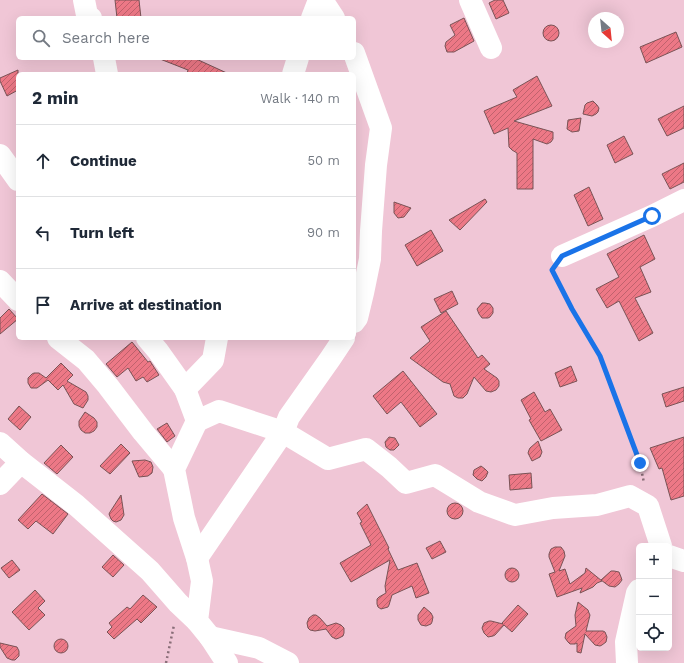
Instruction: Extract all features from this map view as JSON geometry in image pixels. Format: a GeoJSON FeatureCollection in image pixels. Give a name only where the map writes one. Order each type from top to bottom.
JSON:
{"type":"FeatureCollection","features":[{"type":"Feature","properties":{"kind":"street"},"geometry":{"type":"LineString","coordinates":[[84,0],[90,16]]}},
{"type":"Feature","properties":{"kind":"street"},"geometry":{"type":"LineString","coordinates":[[313,16],[319,0]]}},
{"type":"Feature","properties":{"kind":"street"},"geometry":{"type":"LineString","coordinates":[[322,0],[333,16]]}},
{"type":"Feature","properties":{"kind":"street"},"geometry":{"type":"LineString","coordinates":[[470,0],[491,48]]}},
{"type":"Feature","properties":{"kind":"street"},"geometry":{"type":"LineString","coordinates":[[356,59],[381,128],[376,164],[370,259],[362,299],[356,319]]}},
{"type":"Feature","properties":{"kind":"street"},"geometry":{"type":"LineString","coordinates":[[104,60],[107,72]]}},
{"type":"Feature","properties":{"kind":"street"},"geometry":{"type":"LineString","coordinates":[[294,72],[297,60]]}},
{"type":"Feature","properties":{"kind":"street"},"geometry":{"type":"LineString","coordinates":[[0,154],[16,177]]}},
{"type":"Feature","properties":{"kind":"street"},"geometry":{"type":"LineString","coordinates":[[562,256],[684,200]]}},
{"type":"Feature","properties":{"kind":"street"},"geometry":{"type":"LineString","coordinates":[[0,281],[16,298]]}},
{"type":"Feature","properties":{"kind":"street"},"geometry":{"type":"LineString","coordinates":[[61,340],[86,360],[174,469],[184,518],[197,558],[202,581],[203,629]]}},
{"type":"Feature","properties":{"kind":"street"},"geometry":{"type":"LineString","coordinates":[[149,340],[185,389],[197,421]]}},
{"type":"Feature","properties":{"kind":"street"},"geometry":{"type":"LineString","coordinates":[[185,389],[213,360],[216,340]]}},
{"type":"Feature","properties":{"kind":"street"},"geometry":{"type":"LineString","coordinates":[[197,558],[283,432],[289,417],[343,340]]}},
{"type":"Feature","properties":{"kind":"street"},"geometry":{"type":"LineString","coordinates":[[174,469],[197,421],[219,411],[283,432],[328,458],[366,449],[406,483],[435,475],[479,502],[515,515],[553,508],[597,505],[630,496],[648,506],[660,543]]}},
{"type":"Feature","properties":{"kind":"street"},"geometry":{"type":"LineString","coordinates":[[0,443],[21,462],[76,505],[150,571],[203,629],[227,663]]}},
{"type":"Feature","properties":{"kind":"street"},"geometry":{"type":"LineString","coordinates":[[0,484],[21,462]]}},
{"type":"Feature","properties":{"kind":"street"},"geometry":{"type":"LineString","coordinates":[[672,557],[684,561]]}},
{"type":"Feature","properties":{"kind":"street"},"geometry":{"type":"LineString","coordinates":[[627,663],[626,642],[636,597]]}},
{"type":"Feature","properties":{"kind":"street"},"geometry":{"type":"LineString","coordinates":[[203,629],[259,648],[288,663]]}},
{"type":"Feature","properties":{"kind":"path"},"geometry":{"type":"LineString","coordinates":[[562,256],[552,270],[572,309],[600,356],[640,463],[648,506]]}},
{"type":"Feature","properties":{"kind":"path"},"geometry":{"type":"LineString","coordinates":[[166,663],[178,603]]}},
{"type":"Feature","properties":{"kind":"building"},"geometry":{"type":"Polygon","coordinates":[[[115,0],[139,0],[141,16],[117,16],[115,0]]]}},
{"type":"Feature","properties":{"kind":"building"},"geometry":{"type":"Polygon","coordinates":[[[495,0],[503,0],[509,13],[496,19],[489,3],[495,0]]]}},
{"type":"Feature","properties":{"kind":"building"},"geometry":{"type":"Polygon","coordinates":[[[464,18],[474,41],[454,52],[447,52],[445,46],[446,42],[455,35],[450,25],[464,18]]]}},
{"type":"Feature","properties":{"kind":"building"},"geometry":{"type":"Polygon","coordinates":[[[551,25],[557,27],[559,33],[557,39],[551,41],[545,39],[543,33],[545,27],[551,25]]]}},
{"type":"Feature","properties":{"kind":"building"},"geometry":{"type":"Polygon","coordinates":[[[676,32],[682,47],[646,63],[640,47],[676,32]]]}},
{"type":"Feature","properties":{"kind":"building"},"geometry":{"type":"Polygon","coordinates":[[[163,60],[198,60],[225,72],[188,72],[188,70],[163,60]]]}},
{"type":"Feature","properties":{"kind":"building"},"geometry":{"type":"Polygon","coordinates":[[[18,70],[18,72],[16,72],[16,91],[7,96],[0,78],[18,70]]]}},
{"type":"Feature","properties":{"kind":"building"},"geometry":{"type":"Polygon","coordinates":[[[537,76],[552,106],[514,121],[553,132],[553,139],[547,144],[533,139],[533,189],[517,189],[517,153],[509,147],[508,128],[494,134],[484,111],[517,97],[513,90],[537,76]]]}},
{"type":"Feature","properties":{"kind":"building"},"geometry":{"type":"Polygon","coordinates":[[[593,101],[599,108],[598,112],[592,116],[583,114],[585,105],[593,101]]]}},
{"type":"Feature","properties":{"kind":"building"},"geometry":{"type":"Polygon","coordinates":[[[684,106],[684,128],[667,136],[658,119],[684,106]]]}},
{"type":"Feature","properties":{"kind":"building"},"geometry":{"type":"Polygon","coordinates":[[[581,118],[579,131],[572,132],[567,129],[568,120],[581,118]]]}},
{"type":"Feature","properties":{"kind":"building"},"geometry":{"type":"Polygon","coordinates":[[[624,136],[633,154],[615,163],[607,145],[624,136]]]}},
{"type":"Feature","properties":{"kind":"building"},"geometry":{"type":"Polygon","coordinates":[[[684,163],[684,182],[670,189],[662,174],[684,163]]]}},
{"type":"Feature","properties":{"kind":"building"},"geometry":{"type":"Polygon","coordinates":[[[589,187],[603,219],[588,226],[574,195],[589,187]]]}},
{"type":"Feature","properties":{"kind":"building"},"geometry":{"type":"Polygon","coordinates":[[[485,199],[487,202],[460,230],[449,220],[485,199]]]}},
{"type":"Feature","properties":{"kind":"building"},"geometry":{"type":"Polygon","coordinates":[[[394,202],[411,208],[404,217],[398,218],[394,213],[394,202]]]}},
{"type":"Feature","properties":{"kind":"building"},"geometry":{"type":"Polygon","coordinates":[[[431,230],[443,251],[417,266],[405,245],[431,230]]]}},
{"type":"Feature","properties":{"kind":"building"},"geometry":{"type":"Polygon","coordinates":[[[644,235],[655,259],[640,267],[651,292],[635,298],[653,333],[639,341],[619,301],[607,308],[596,289],[619,277],[607,254],[644,235]]]}},
{"type":"Feature","properties":{"kind":"building"},"geometry":{"type":"Polygon","coordinates":[[[452,291],[458,304],[441,313],[434,299],[452,291]]]}},
{"type":"Feature","properties":{"kind":"building"},"geometry":{"type":"Polygon","coordinates":[[[482,303],[490,304],[493,308],[493,313],[488,318],[482,318],[477,309],[482,303]]]}},
{"type":"Feature","properties":{"kind":"building"},"geometry":{"type":"Polygon","coordinates":[[[9,309],[16,317],[16,321],[0,334],[0,318],[9,309]]]}},
{"type":"Feature","properties":{"kind":"building"},"geometry":{"type":"Polygon","coordinates":[[[446,311],[478,358],[482,355],[490,364],[484,369],[499,381],[499,386],[496,390],[491,392],[486,391],[474,377],[467,394],[463,398],[458,398],[454,396],[450,384],[443,382],[410,358],[430,341],[421,327],[446,311]]]}},
{"type":"Feature","properties":{"kind":"building"},"geometry":{"type":"Polygon","coordinates":[[[132,342],[148,362],[150,361],[159,375],[147,382],[143,377],[136,381],[128,368],[117,377],[106,364],[132,342]]]}},
{"type":"Feature","properties":{"kind":"building"},"geometry":{"type":"Polygon","coordinates":[[[61,363],[73,375],[67,381],[86,392],[88,396],[88,400],[83,408],[74,404],[63,385],[58,390],[48,380],[37,388],[31,388],[28,383],[28,378],[32,374],[39,373],[46,378],[61,363]]]}},
{"type":"Feature","properties":{"kind":"building"},"geometry":{"type":"Polygon","coordinates":[[[571,366],[577,381],[560,387],[555,373],[571,366]]]}},
{"type":"Feature","properties":{"kind":"building"},"geometry":{"type":"Polygon","coordinates":[[[403,371],[437,414],[420,427],[401,402],[387,414],[373,396],[403,371]]]}},
{"type":"Feature","properties":{"kind":"building"},"geometry":{"type":"Polygon","coordinates":[[[684,387],[684,401],[666,407],[662,394],[684,387]]]}},
{"type":"Feature","properties":{"kind":"building"},"geometry":{"type":"Polygon","coordinates":[[[534,392],[545,412],[550,409],[562,430],[541,441],[529,420],[531,419],[521,400],[534,392]]]}},
{"type":"Feature","properties":{"kind":"building"},"geometry":{"type":"Polygon","coordinates":[[[19,406],[31,417],[20,430],[8,419],[19,406]]]}},
{"type":"Feature","properties":{"kind":"building"},"geometry":{"type":"Polygon","coordinates":[[[85,412],[97,422],[97,427],[90,433],[85,433],[79,426],[79,421],[85,412]]]}},
{"type":"Feature","properties":{"kind":"building"},"geometry":{"type":"Polygon","coordinates":[[[167,423],[175,436],[167,442],[157,429],[167,423]]]}},
{"type":"Feature","properties":{"kind":"building"},"geometry":{"type":"Polygon","coordinates":[[[389,437],[395,438],[399,445],[394,450],[390,450],[386,447],[385,442],[389,437]]]}},
{"type":"Feature","properties":{"kind":"building"},"geometry":{"type":"Polygon","coordinates":[[[684,437],[684,496],[671,500],[662,468],[659,469],[650,448],[684,437]]]}},
{"type":"Feature","properties":{"kind":"building"},"geometry":{"type":"Polygon","coordinates":[[[538,441],[542,452],[540,457],[532,461],[528,453],[530,448],[538,441]]]}},
{"type":"Feature","properties":{"kind":"building"},"geometry":{"type":"Polygon","coordinates":[[[121,444],[130,453],[110,474],[100,466],[121,444]]]}},
{"type":"Feature","properties":{"kind":"building"},"geometry":{"type":"Polygon","coordinates":[[[61,445],[73,457],[57,474],[44,463],[61,445]]]}},
{"type":"Feature","properties":{"kind":"building"},"geometry":{"type":"Polygon","coordinates":[[[145,460],[151,462],[153,467],[152,473],[148,476],[139,477],[132,461],[145,460]]]}},
{"type":"Feature","properties":{"kind":"building"},"geometry":{"type":"Polygon","coordinates":[[[481,466],[488,472],[482,481],[473,475],[474,470],[481,466]]]}},
{"type":"Feature","properties":{"kind":"building"},"geometry":{"type":"Polygon","coordinates":[[[531,473],[532,488],[510,490],[509,475],[531,473]]]}},
{"type":"Feature","properties":{"kind":"building"},"geometry":{"type":"Polygon","coordinates":[[[42,494],[68,514],[53,534],[36,521],[28,529],[18,520],[42,494]]]}},
{"type":"Feature","properties":{"kind":"building"},"geometry":{"type":"Polygon","coordinates":[[[121,495],[124,515],[121,520],[116,522],[111,519],[109,514],[121,495]]]}},
{"type":"Feature","properties":{"kind":"building"},"geometry":{"type":"Polygon","coordinates":[[[455,503],[461,505],[463,511],[461,517],[455,519],[449,517],[447,511],[449,505],[455,503]]]}},
{"type":"Feature","properties":{"kind":"building"},"geometry":{"type":"Polygon","coordinates":[[[367,504],[389,548],[388,549],[398,570],[417,563],[429,593],[416,598],[412,586],[392,595],[388,607],[381,609],[378,607],[377,599],[386,593],[385,586],[390,560],[351,582],[340,563],[371,545],[360,523],[362,522],[357,513],[367,504]]]}},
{"type":"Feature","properties":{"kind":"building"},"geometry":{"type":"Polygon","coordinates":[[[440,541],[446,552],[432,559],[426,548],[440,541]]]}},
{"type":"Feature","properties":{"kind":"building"},"geometry":{"type":"Polygon","coordinates":[[[561,547],[564,551],[565,556],[559,571],[565,569],[570,584],[585,573],[586,568],[602,581],[580,593],[582,588],[557,597],[549,574],[555,572],[549,554],[551,549],[561,547]]]}},
{"type":"Feature","properties":{"kind":"building"},"geometry":{"type":"Polygon","coordinates":[[[113,555],[124,565],[113,577],[102,567],[113,555]]]}},
{"type":"Feature","properties":{"kind":"building"},"geometry":{"type":"Polygon","coordinates":[[[12,560],[20,570],[9,578],[1,568],[12,560]]]}},
{"type":"Feature","properties":{"kind":"building"},"geometry":{"type":"Polygon","coordinates":[[[509,568],[515,568],[519,572],[519,578],[515,582],[509,582],[505,578],[505,572],[509,568]]]}},
{"type":"Feature","properties":{"kind":"building"},"geometry":{"type":"Polygon","coordinates":[[[611,571],[619,572],[622,580],[615,587],[609,586],[601,580],[611,571]]]}},
{"type":"Feature","properties":{"kind":"building"},"geometry":{"type":"Polygon","coordinates":[[[35,590],[45,601],[38,608],[45,615],[29,630],[12,612],[35,590]]]}},
{"type":"Feature","properties":{"kind":"building"},"geometry":{"type":"Polygon","coordinates":[[[143,595],[157,607],[141,623],[137,619],[114,639],[107,632],[112,627],[109,623],[127,607],[130,609],[143,595]]]}},
{"type":"Feature","properties":{"kind":"building"},"geometry":{"type":"Polygon","coordinates":[[[578,602],[588,610],[590,615],[586,631],[603,631],[607,637],[606,642],[600,646],[595,645],[585,634],[581,653],[577,652],[577,643],[570,644],[565,638],[566,633],[576,626],[575,615],[578,602]]]}},
{"type":"Feature","properties":{"kind":"building"},"geometry":{"type":"Polygon","coordinates":[[[518,605],[528,614],[512,632],[504,625],[493,636],[488,637],[484,633],[482,628],[484,623],[491,621],[503,624],[502,623],[518,605]]]}},
{"type":"Feature","properties":{"kind":"building"},"geometry":{"type":"Polygon","coordinates":[[[424,607],[433,617],[431,624],[426,626],[421,625],[418,620],[418,615],[424,607]]]}},
{"type":"Feature","properties":{"kind":"building"},"geometry":{"type":"Polygon","coordinates":[[[313,615],[320,618],[327,626],[336,623],[341,625],[344,628],[343,636],[336,639],[332,637],[326,629],[315,631],[310,630],[307,623],[309,618],[313,615]]]}},
{"type":"Feature","properties":{"kind":"building"},"geometry":{"type":"Polygon","coordinates":[[[58,639],[64,639],[68,643],[68,649],[64,653],[58,653],[54,649],[54,643],[58,639]]]}},
{"type":"Feature","properties":{"kind":"building"},"geometry":{"type":"Polygon","coordinates":[[[0,643],[17,647],[19,656],[15,660],[7,658],[0,647],[0,643]]]}},
{"type":"Feature","properties":{"kind":"route"},"geometry":{"type":"LineString","coordinates":[[640,463],[600,356],[572,309],[552,270],[562,256],[652,216]]}}]}
